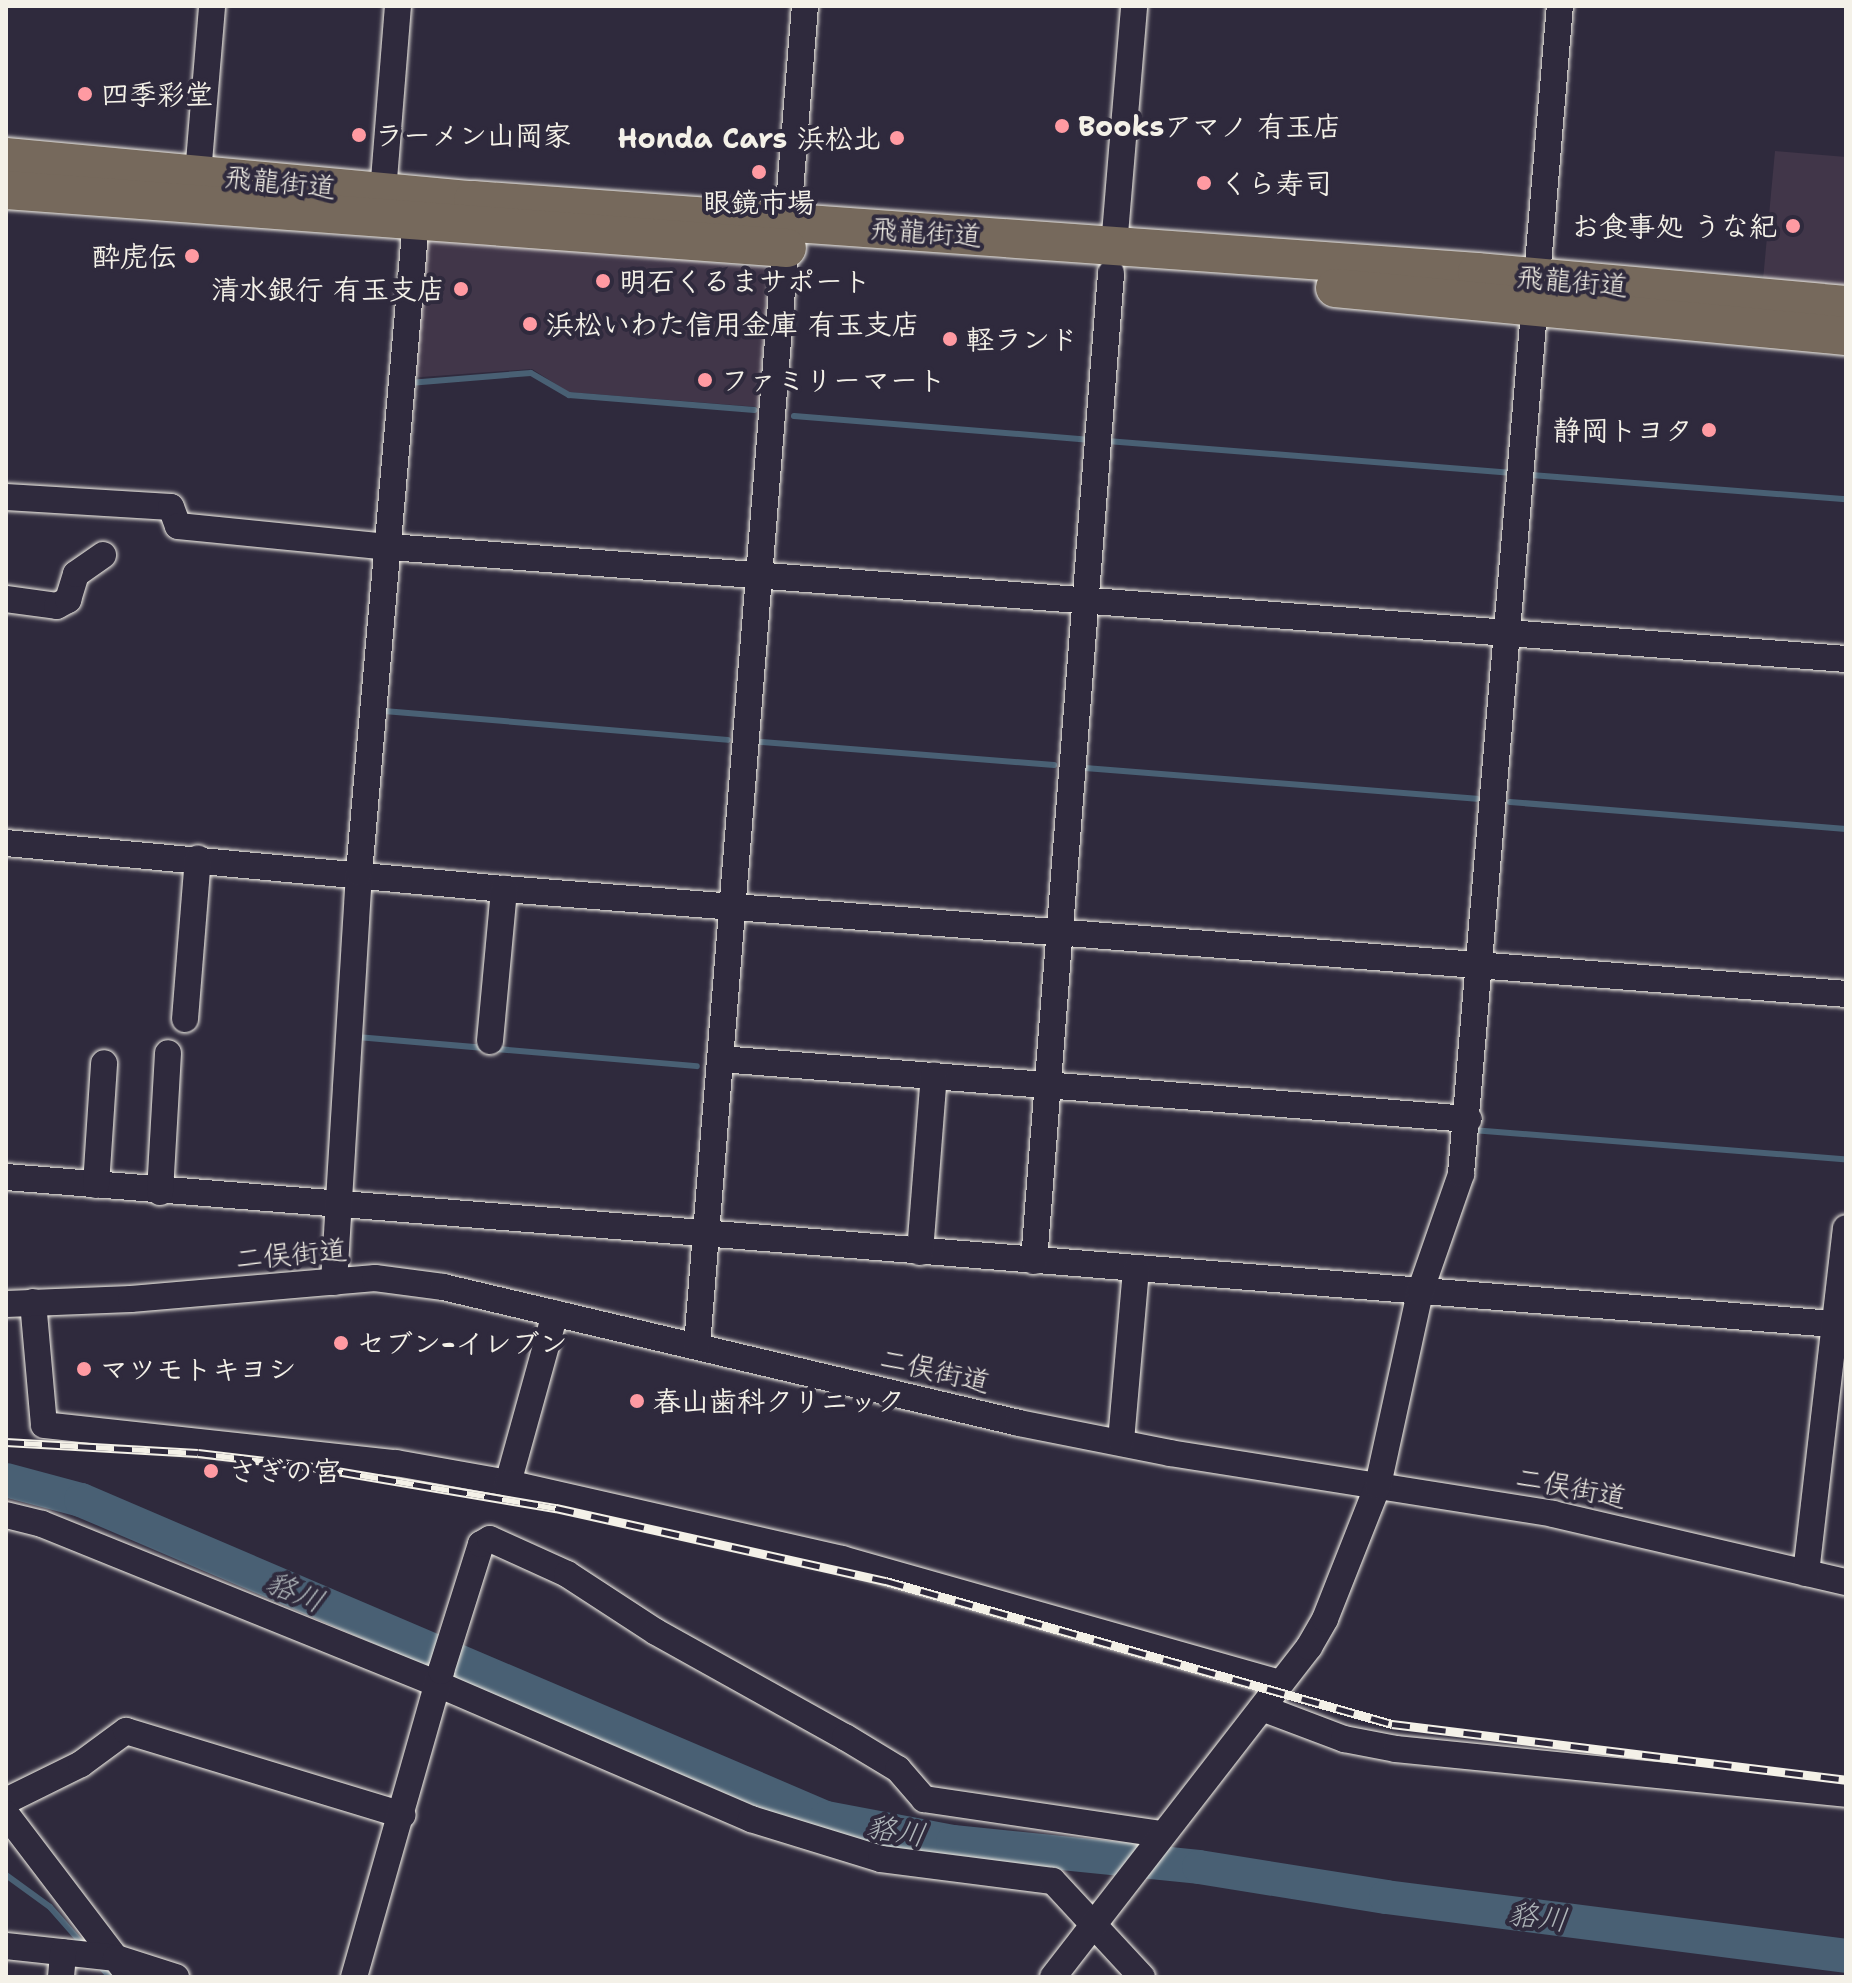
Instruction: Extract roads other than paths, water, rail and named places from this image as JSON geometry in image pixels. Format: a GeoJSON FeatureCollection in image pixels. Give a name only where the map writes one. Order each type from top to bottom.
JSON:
{"type":"FeatureCollection","features":[{"type":"Feature","properties":{"kind":"highway","name":"飛龍街道"},"geometry":{"type":"LineString","coordinates":[[6,157],[383,192],[787,235],[1536,292],[1846,305]]}},
{"type":"Feature","properties":{"kind":"highway","name":"飛龍街道"},"geometry":{"type":"LineString","coordinates":[[6,190],[416,222],[787,235]]}},
{"type":"Feature","properties":{"kind":"highway","name":"飛龍街道"},"geometry":{"type":"LineString","coordinates":[[1536,292],[1846,336]]}},
{"type":"Feature","properties":{"kind":"street"},"geometry":{"type":"LineString","coordinates":[[198,174],[212,6]]}},
{"type":"Feature","properties":{"kind":"street"},"geometry":{"type":"LineString","coordinates":[[383,192],[398,6]]}},
{"type":"Feature","properties":{"kind":"street"},"geometry":{"type":"LineString","coordinates":[[697,1345],[709,1236],[732,904],[805,6]]}},
{"type":"Feature","properties":{"kind":"street"},"geometry":{"type":"LineString","coordinates":[[1034,1261],[1134,6]]}},
{"type":"Feature","properties":{"kind":"street"},"geometry":{"type":"LineString","coordinates":[[1053,1977],[1262,1708],[1325,1619],[1378,1485],[1420,1292],[1453,1200],[1468,1127],[1506,632],[1560,6]]}},
{"type":"Feature","properties":{"kind":"street"},"geometry":{"type":"LineString","coordinates":[[334,1282],[336,1204],[359,873],[390,547],[416,222]]}},
{"type":"Feature","properties":{"kind":"street"},"geometry":{"type":"LineString","coordinates":[[6,497],[171,507],[178,526],[390,547],[761,573],[1846,659]]}},
{"type":"Feature","properties":{"kind":"street"},"geometry":{"type":"LineString","coordinates":[[6,599],[57,606],[68,600],[76,574],[103,555]]}},
{"type":"Feature","properties":{"kind":"street"},"geometry":{"type":"LineString","coordinates":[[6,843],[359,873],[504,889],[1059,929],[1846,994]]}},
{"type":"Feature","properties":{"kind":"street"},"geometry":{"type":"LineString","coordinates":[[185,1019],[198,859]]}},
{"type":"Feature","properties":{"kind":"street"},"geometry":{"type":"LineString","coordinates":[[490,1041],[504,889]]}},
{"type":"Feature","properties":{"kind":"street"},"geometry":{"type":"LineString","coordinates":[[160,1192],[168,1053]]}},
{"type":"Feature","properties":{"kind":"street"},"geometry":{"type":"LineString","coordinates":[[721,1059],[933,1084],[1047,1085],[1468,1127]]}},
{"type":"Feature","properties":{"kind":"street"},"geometry":{"type":"LineString","coordinates":[[96,1185],[104,1063]]}},
{"type":"Feature","properties":{"kind":"street"},"geometry":{"type":"LineString","coordinates":[[920,1252],[933,1084]]}},
{"type":"Feature","properties":{"kind":"street"},"geometry":{"type":"LineString","coordinates":[[6,1177],[160,1192],[1842,1325]]}},
{"type":"Feature","properties":{"kind":"street"},"geometry":{"type":"LineString","coordinates":[[1806,1573],[1842,1325],[1846,1228]]}},
{"type":"Feature","properties":{"kind":"street"},"geometry":{"type":"LineString","coordinates":[[1121,1441],[1136,1270]]}},
{"type":"Feature","properties":{"kind":"street","name":"二俣街道"},"geometry":{"type":"LineString","coordinates":[[6,1304],[375,1278],[443,1287],[988,1416],[1553,1514],[1846,1582]]}},
{"type":"Feature","properties":{"kind":"street"},"geometry":{"type":"LineString","coordinates":[[33,1302],[44,1425],[396,1463],[508,1483],[842,1559],[1279,1683]]}},
{"type":"Feature","properties":{"kind":"street"},"geometry":{"type":"LineString","coordinates":[[508,1483],[555,1313]]}},
{"type":"Feature","properties":{"kind":"street"},"geometry":{"type":"LineString","coordinates":[[6,1515],[42,1524],[441,1678],[751,1819],[881,1859],[1053,1881],[1142,1977]]}},
{"type":"Feature","properties":{"kind":"street"},"geometry":{"type":"LineString","coordinates":[[354,1977],[451,1640],[481,1544],[490,1539],[506,1542],[898,1769],[924,1799],[1156,1843]]}},
{"type":"Feature","properties":{"kind":"street"},"geometry":{"type":"LineString","coordinates":[[1262,1708],[1363,1744],[1450,1757],[1846,1794]]}},
{"type":"Feature","properties":{"kind":"street"},"geometry":{"type":"LineString","coordinates":[[6,1801],[81,1764],[126,1731],[403,1815]]}},
{"type":"Feature","properties":{"kind":"street"},"geometry":{"type":"LineString","coordinates":[[6,1814],[118,1964]]}},
{"type":"Feature","properties":{"kind":"street"},"geometry":{"type":"LineString","coordinates":[[6,1946],[66,1961],[118,1964],[176,1977]]}},
{"type":"Feature","properties":{"kind":"waterway"},"geometry":{"type":"LineString","coordinates":[[409,383],[531,373],[569,395],[754,410]]}},
{"type":"Feature","properties":{"kind":"waterway"},"geometry":{"type":"LineString","coordinates":[[794,416],[1091,440]]}},
{"type":"Feature","properties":{"kind":"waterway"},"geometry":{"type":"LineString","coordinates":[[1107,441],[1510,473]]}},
{"type":"Feature","properties":{"kind":"waterway"},"geometry":{"type":"LineString","coordinates":[[1531,475],[1846,499]]}},
{"type":"Feature","properties":{"kind":"waterway"},"geometry":{"type":"LineString","coordinates":[[384,711],[728,740]]}},
{"type":"Feature","properties":{"kind":"waterway"},"geometry":{"type":"LineString","coordinates":[[761,742],[1054,765]]}},
{"type":"Feature","properties":{"kind":"waterway"},"geometry":{"type":"LineString","coordinates":[[1085,768],[1477,799]]}},
{"type":"Feature","properties":{"kind":"waterway"},"geometry":{"type":"LineString","coordinates":[[1510,802],[1846,829]]}},
{"type":"Feature","properties":{"kind":"waterway"},"geometry":{"type":"LineString","coordinates":[[357,1037],[697,1066]]}},
{"type":"Feature","properties":{"kind":"waterway"},"geometry":{"type":"LineString","coordinates":[[1472,1130],[1844,1159]]}},
{"type":"Feature","properties":{"kind":"waterway","name":"貉川"},"geometry":{"type":"LineString","coordinates":[[6,1480],[81,1500],[826,1818],[953,1842],[1199,1867],[1386,1897],[1846,1956]]}},
{"type":"Feature","properties":{"kind":"waterway"},"geometry":{"type":"LineString","coordinates":[[6,1875],[50,1907],[85,1947]]}},
{"type":"Feature","properties":{"kind":"waterway"},"geometry":{"type":"LineString","coordinates":[[99,1965],[110,1977]]}},
{"type":"Feature","properties":{"kind":"railway"},"geometry":{"type":"LineString","coordinates":[[6,1442],[198,1453],[307,1466],[556,1508],[886,1581],[1392,1724],[1846,1780]]}},
{"type":"Feature","properties":{"kind":"place","name":"四季彩堂"},"geometry":{"type":"Point","coordinates":[85,94]}},
{"type":"Feature","properties":{"kind":"place","name":"Booksアマノ 有玉店"},"geometry":{"type":"Point","coordinates":[1062,126]}},
{"type":"Feature","properties":{"kind":"place","name":"ラーメン山岡家"},"geometry":{"type":"Point","coordinates":[359,135]}},
{"type":"Feature","properties":{"kind":"place","name":"Honda Cars 浜松北"},"geometry":{"type":"Point","coordinates":[897,138]}},
{"type":"Feature","properties":{"kind":"place","name":"眼鏡市場"},"geometry":{"type":"Point","coordinates":[759,172]}},
{"type":"Feature","properties":{"kind":"place","name":"くら寿司"},"geometry":{"type":"Point","coordinates":[1204,183]}},
{"type":"Feature","properties":{"kind":"place","name":"お食事処 うな紀"},"geometry":{"type":"Point","coordinates":[1793,226]}},
{"type":"Feature","properties":{"kind":"place","name":"酔虎伝"},"geometry":{"type":"Point","coordinates":[192,256]}},
{"type":"Feature","properties":{"kind":"place","name":"明石くるまサポート"},"geometry":{"type":"Point","coordinates":[603,281]}},
{"type":"Feature","properties":{"kind":"place","name":"清水銀行 有玉支店"},"geometry":{"type":"Point","coordinates":[461,289]}},
{"type":"Feature","properties":{"kind":"place","name":"浜松いわた信用金庫 有玉支店"},"geometry":{"type":"Point","coordinates":[530,324]}},
{"type":"Feature","properties":{"kind":"place","name":"軽ランド"},"geometry":{"type":"Point","coordinates":[950,339]}},
{"type":"Feature","properties":{"kind":"place","name":"ファミリーマート"},"geometry":{"type":"Point","coordinates":[705,380]}},
{"type":"Feature","properties":{"kind":"place","name":"静岡トヨタ"},"geometry":{"type":"Point","coordinates":[1709,430]}},
{"type":"Feature","properties":{"kind":"place","name":"セブン-イレブン"},"geometry":{"type":"Point","coordinates":[341,1343]}},
{"type":"Feature","properties":{"kind":"place","name":"マツモトキヨシ"},"geometry":{"type":"Point","coordinates":[84,1369]}},
{"type":"Feature","properties":{"kind":"place","name":"春山歯科クリニック"},"geometry":{"type":"Point","coordinates":[637,1401]}},
{"type":"Feature","properties":{"kind":"place","name":"さぎの宮"},"geometry":{"type":"Point","coordinates":[211,1471]}}]}
